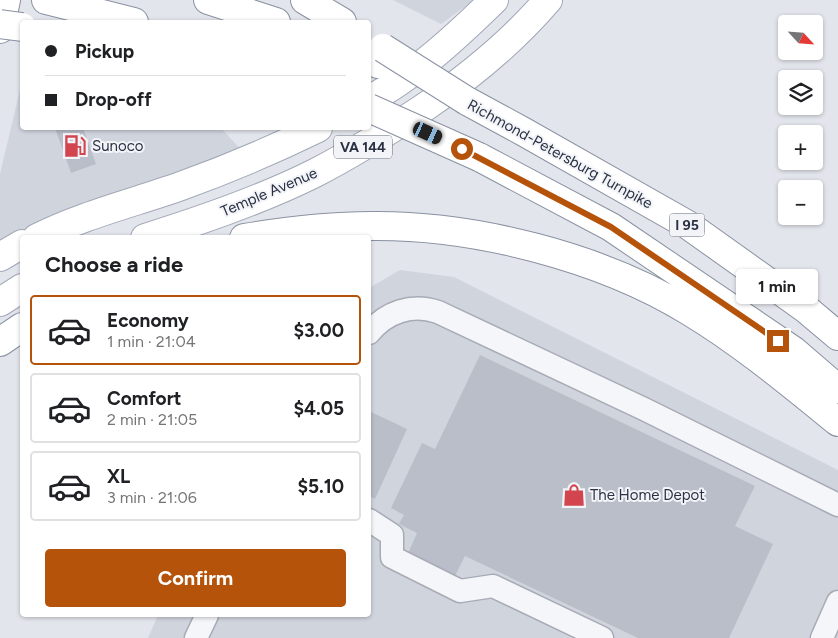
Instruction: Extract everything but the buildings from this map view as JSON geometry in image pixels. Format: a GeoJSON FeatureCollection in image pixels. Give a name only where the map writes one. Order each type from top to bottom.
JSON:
{"type":"FeatureCollection","features":[{"type":"Feature","properties":{"kind":"main road"},"geometry":{"type":"LineString","coordinates":[[0,29],[6,0]]}},
{"type":"Feature","properties":{"kind":"main road"},"geometry":{"type":"LineString","coordinates":[[46,0],[126,20]]}},
{"type":"Feature","properties":{"kind":"main road"},"geometry":{"type":"LineString","coordinates":[[208,0],[270,20]]}},
{"type":"Feature","properties":{"kind":"main road"},"geometry":{"type":"LineString","coordinates":[[305,0],[339,20]]}},
{"type":"Feature","properties":{"kind":"main road"},"geometry":{"type":"LineString","coordinates":[[371,99],[414,70],[455,37],[494,0]]}},
{"type":"Feature","properties":{"kind":"main road","name":"Temple Avenue"},"geometry":{"type":"LineString","coordinates":[[155,235],[243,205],[314,174],[361,148],[452,89],[495,53],[548,0]]}},
{"type":"Feature","properties":{"kind":"main road"},"geometry":{"type":"LineString","coordinates":[[0,24],[20,27]]}},
{"type":"Feature","properties":{"kind":"main road","name":"Richmond-Petersburg Turnpike"},"geometry":{"type":"LineString","coordinates":[[375,53],[524,132],[688,225],[806,309],[838,336]]}},
{"type":"Feature","properties":{"kind":"main road"},"geometry":{"type":"LineString","coordinates":[[371,109],[411,125],[479,157],[611,227],[794,351],[838,389]]}},
{"type":"Feature","properties":{"kind":"main road"},"geometry":{"type":"LineString","coordinates":[[371,114],[411,125]]}},
{"type":"Feature","properties":{"kind":"main road","name":"VA 144"},"geometry":{"type":"LineString","coordinates":[[50,235],[91,215],[221,171],[314,130]]}},
{"type":"Feature","properties":{"kind":"main road"},"geometry":{"type":"LineString","coordinates":[[262,235],[285,231],[372,226],[415,228],[465,234],[546,251],[621,277],[688,311],[721,332],[786,380],[838,422]]}},
{"type":"Feature","properties":{"kind":"main road"},"geometry":{"type":"LineString","coordinates":[[0,257],[20,245]]}},
{"type":"Feature","properties":{"kind":"main road"},"geometry":{"type":"LineString","coordinates":[[0,302],[20,289]]}},
{"type":"Feature","properties":{"kind":"main road"},"geometry":{"type":"LineString","coordinates":[[0,342],[20,328]]}},
{"type":"Feature","properties":{"kind":"lane"},"geometry":{"type":"LineString","coordinates":[[371,330],[387,316],[404,309],[415,308],[438,312],[644,409],[838,506]]}},
{"type":"Feature","properties":{"kind":"lane"},"geometry":{"type":"LineString","coordinates":[[371,521],[392,535],[392,557],[460,591],[494,586],[602,638]]}},
{"type":"Feature","properties":{"kind":"lane"},"geometry":{"type":"LineString","coordinates":[[822,638],[838,602]]}},
{"type":"Feature","properties":{"kind":"lane"},"geometry":{"type":"LineString","coordinates":[[196,638],[206,617]]}},
{"type":"Feature","properties":{"kind":"shaded area"},"geometry":{"type":"Polygon","coordinates":[[[393,0],[474,0],[441,24],[393,0]]]}},
{"type":"Feature","properties":{"kind":"shaded area"},"geometry":{"type":"Polygon","coordinates":[[[20,90],[20,130],[223,130],[243,152],[31,235],[20,235],[20,239],[0,247],[0,174],[20,90]]]}},
{"type":"Feature","properties":{"kind":"shaded area"},"geometry":{"type":"Polygon","coordinates":[[[400,270],[454,277],[838,470],[838,638],[148,638],[157,617],[371,617],[371,287],[400,270]]]}},
{"type":"Feature","properties":{"kind":"place","name":"Sunoco"},"geometry":{"type":"Point","coordinates":[75,146]}},
{"type":"Feature","properties":{"kind":"place","name":"The Home Depot"},"geometry":{"type":"Point","coordinates":[574,495]}},
{"type":"Feature","properties":{"kind":"route"},"geometry":{"type":"LineString","coordinates":[[462,149],[611,227],[778,341]]}}]}
